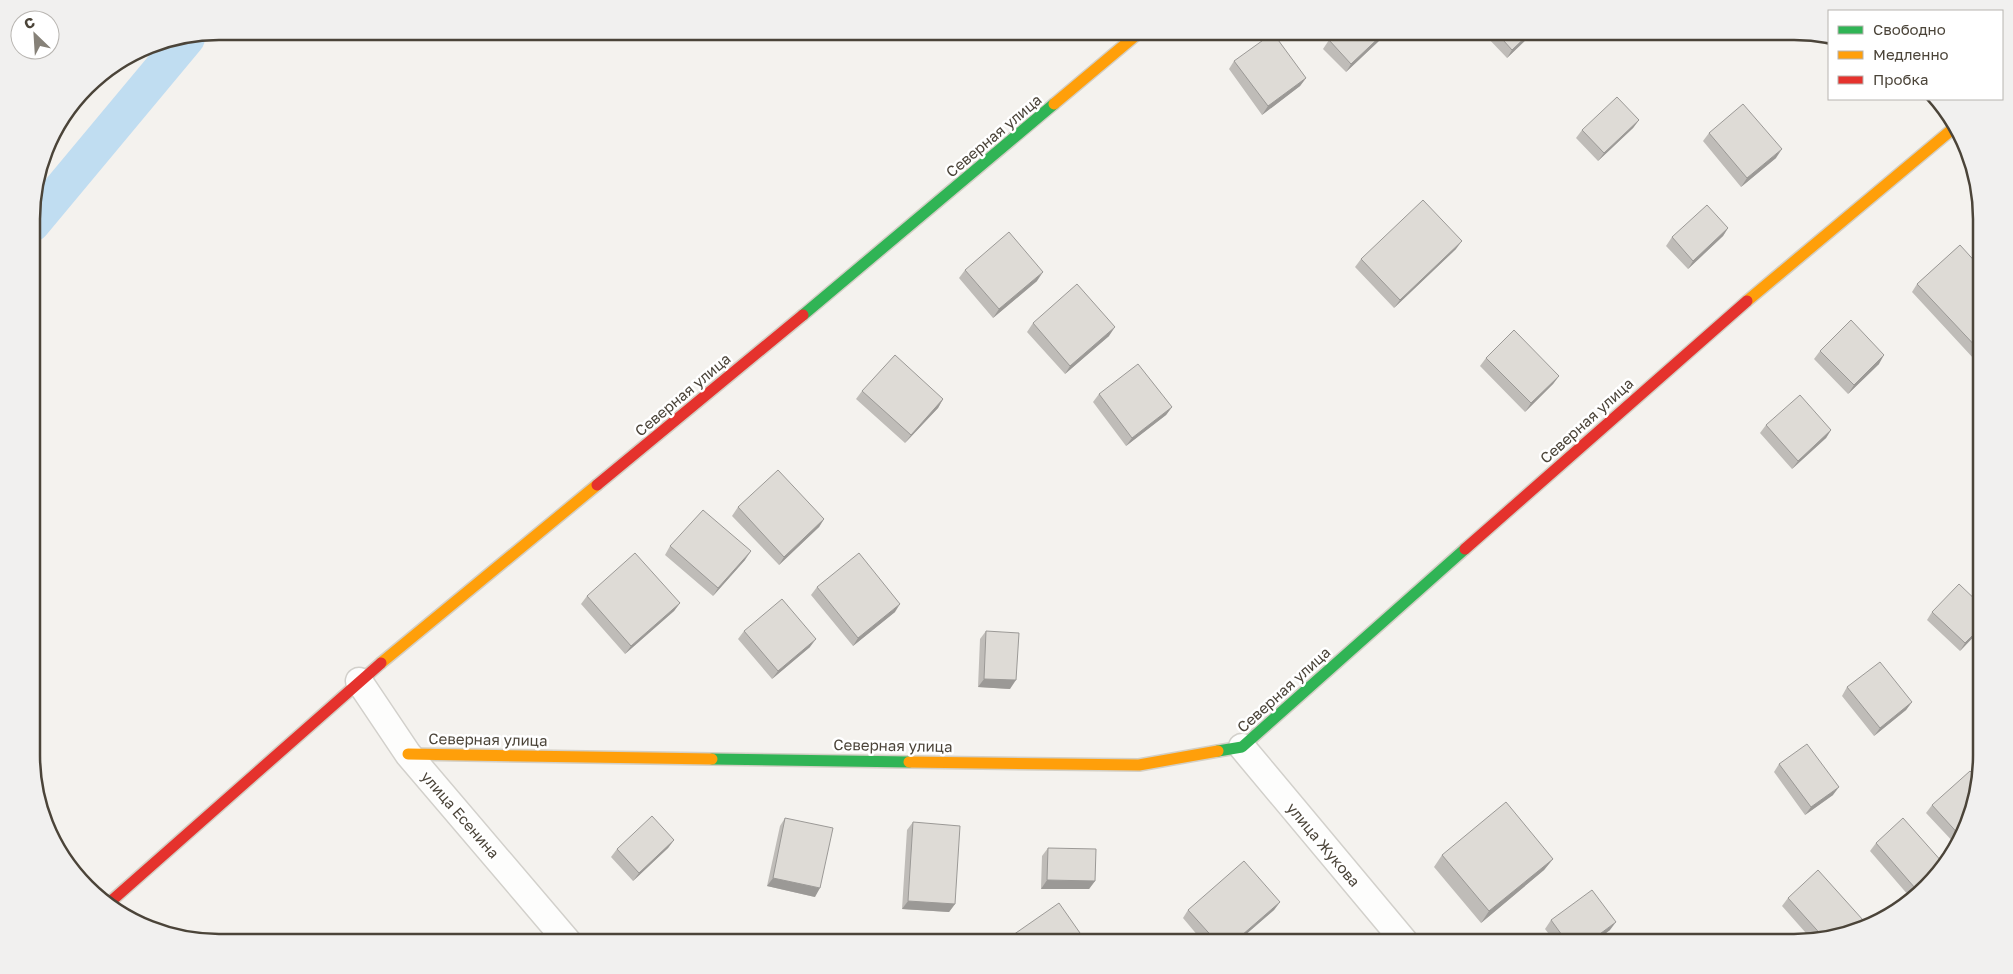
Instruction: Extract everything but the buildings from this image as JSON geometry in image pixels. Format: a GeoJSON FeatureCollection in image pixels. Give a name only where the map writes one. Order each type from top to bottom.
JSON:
{"type":"FeatureCollection","features":[{"type":"Feature","properties":{"kind":"street","name":"Северная улица"},"geometry":{"type":"LineString","coordinates":[[113,899],[359,681],[854,273],[1131,40]]}},
{"type":"Feature","properties":{"kind":"street","name":"Северная улица"},"geometry":{"type":"LineString","coordinates":[[408,754],[1139,765],[1242,747],[1703,338],[1950,131]]}},
{"type":"Feature","properties":{"kind":"street","name":"улица Есенина"},"geometry":{"type":"LineString","coordinates":[[359,681],[408,754],[561,934]]}},
{"type":"Feature","properties":{"kind":"street","name":"улица Жукова"},"geometry":{"type":"LineString","coordinates":[[1242,747],[1398,934]]}},
{"type":"Feature","properties":{"kind":"waterway"},"geometry":{"type":"LineString","coordinates":[[40,214],[182,43]]}},
{"type":"Feature","properties":{"kind":"traffic: fast"},"geometry":{"type":"LineString","coordinates":[[803,315],[1054,104]]}},
{"type":"Feature","properties":{"kind":"traffic: fast"},"geometry":{"type":"LineString","coordinates":[[1218,751],[1242,747],[1465,549]]}},
{"type":"Feature","properties":{"kind":"traffic: fast"},"geometry":{"type":"LineString","coordinates":[[712,759],[909,762]]}},
{"type":"Feature","properties":{"kind":"traffic: slow"},"geometry":{"type":"LineString","coordinates":[[1054,104],[1130,40]]}},
{"type":"Feature","properties":{"kind":"traffic: slow"},"geometry":{"type":"LineString","coordinates":[[1747,301],[1950,131]]}},
{"type":"Feature","properties":{"kind":"traffic: slow"},"geometry":{"type":"LineString","coordinates":[[381,663],[597,485]]}},
{"type":"Feature","properties":{"kind":"traffic: slow"},"geometry":{"type":"LineString","coordinates":[[909,762],[1139,765],[1218,751]]}},
{"type":"Feature","properties":{"kind":"traffic: slow"},"geometry":{"type":"LineString","coordinates":[[408,754],[712,759]]}},
{"type":"Feature","properties":{"kind":"traffic: jam"},"geometry":{"type":"LineString","coordinates":[[1465,549],[1747,301]]}},
{"type":"Feature","properties":{"kind":"traffic: jam"},"geometry":{"type":"LineString","coordinates":[[597,485],[803,315]]}},
{"type":"Feature","properties":{"kind":"traffic: jam"},"geometry":{"type":"LineString","coordinates":[[113,899],[381,663]]}}]}
